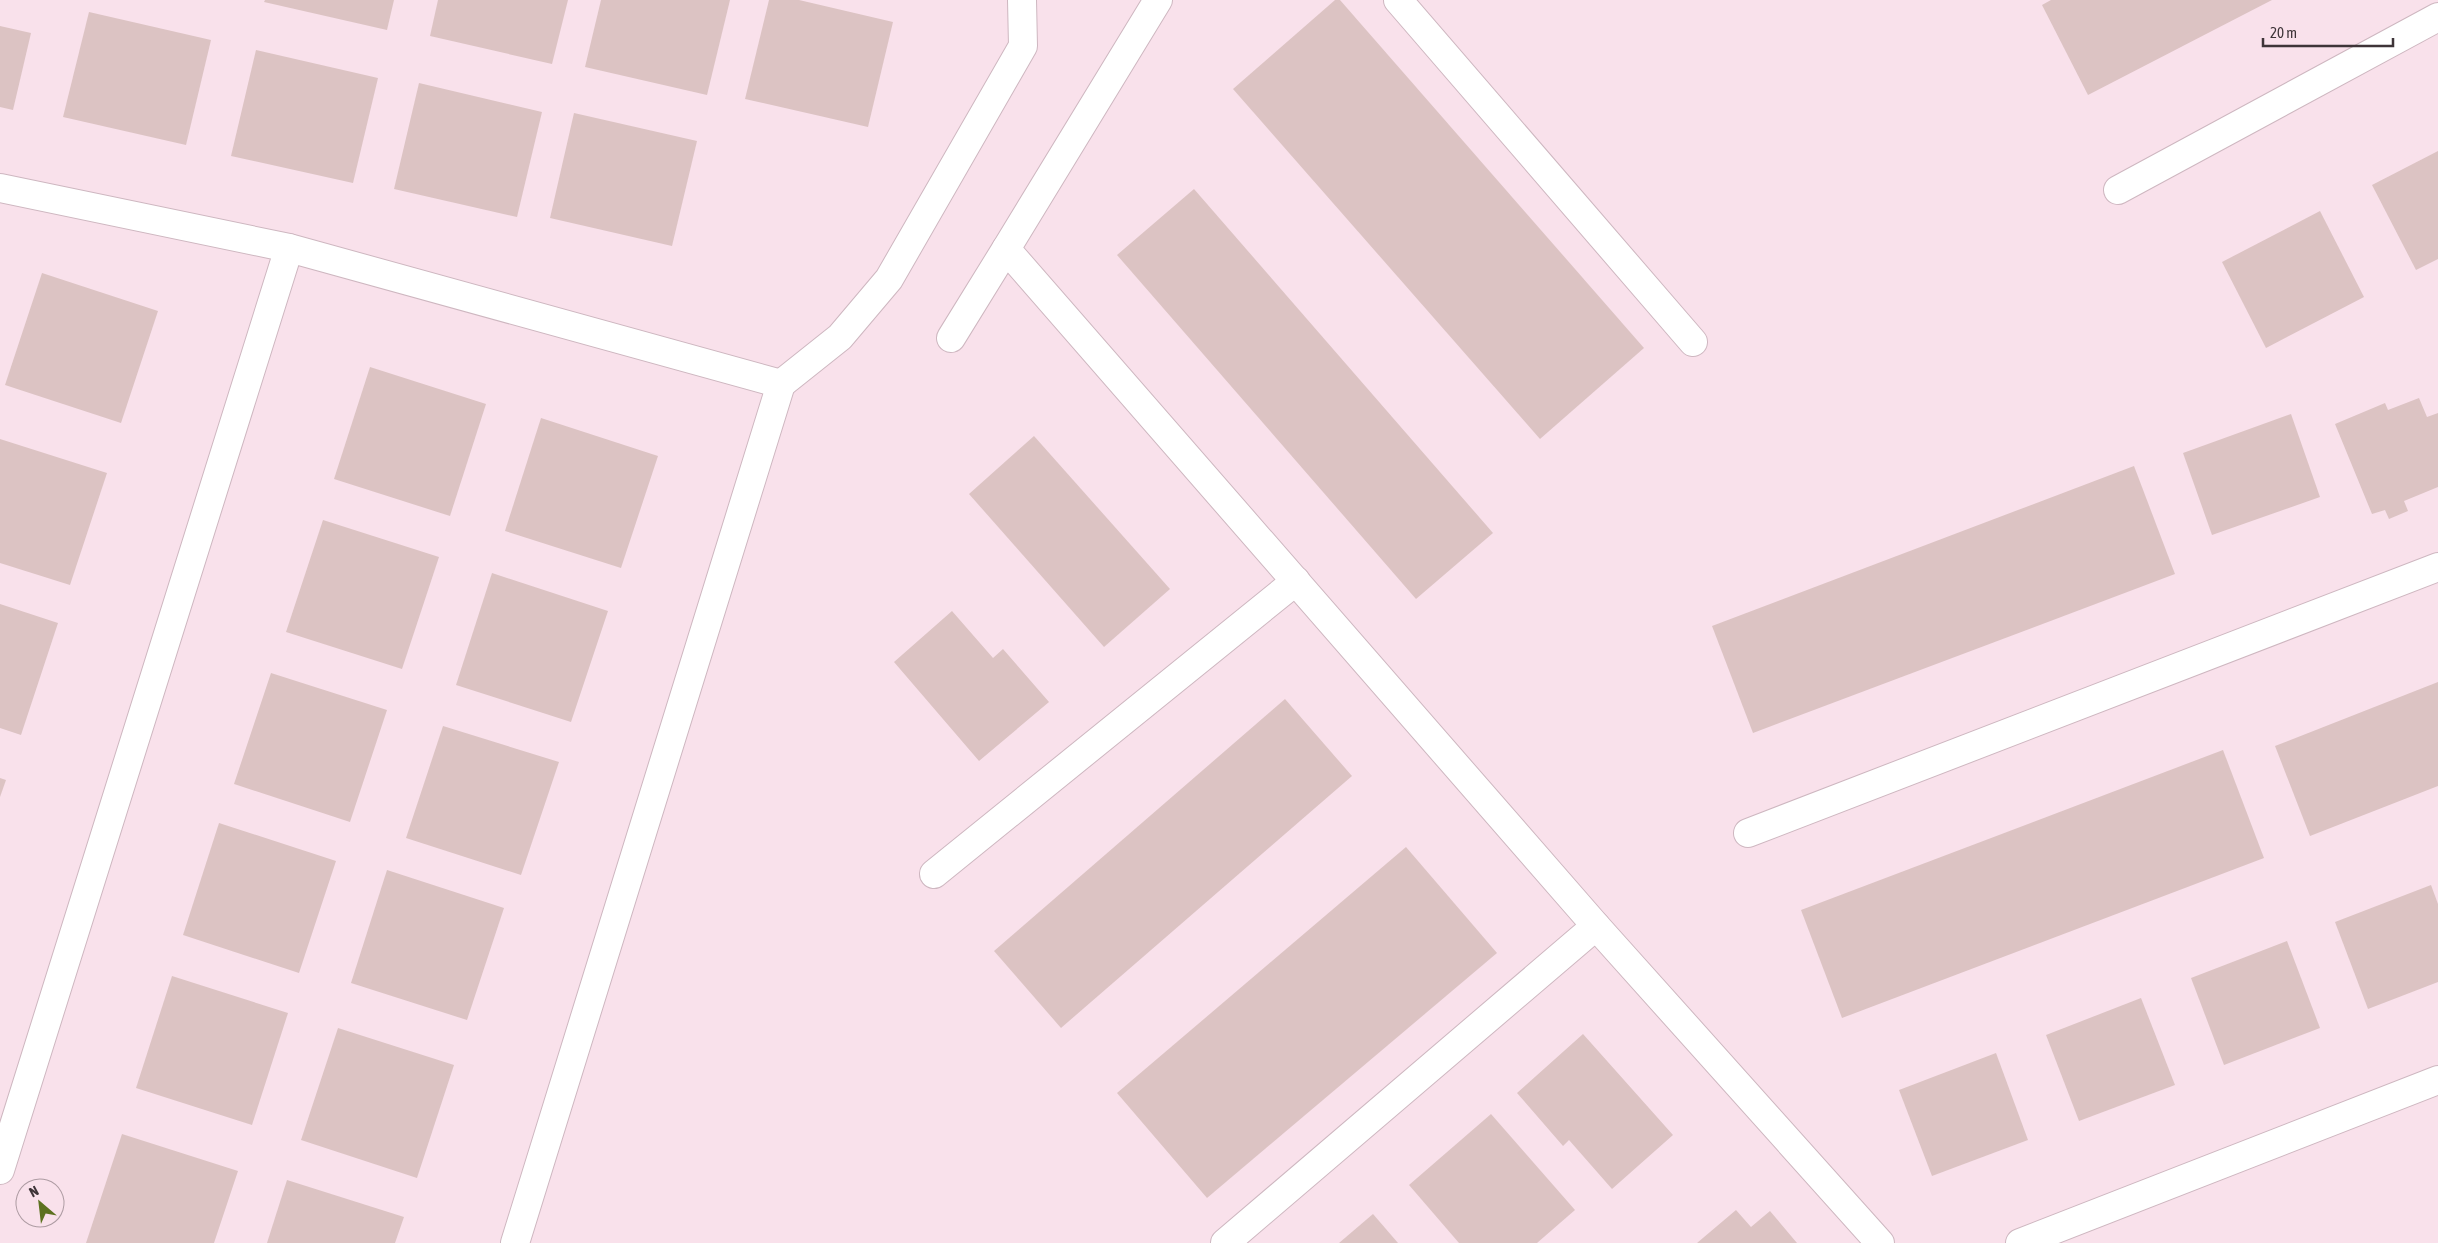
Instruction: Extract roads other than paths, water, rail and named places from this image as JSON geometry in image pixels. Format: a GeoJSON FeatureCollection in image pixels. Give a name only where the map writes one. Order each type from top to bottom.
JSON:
{"type":"FeatureCollection","features":[{"type":"Feature","properties":{"kind":"street"},"geometry":{"type":"LineString","coordinates":[[515,1243],[781,384],[840,337],[889,279],[1023,46],[1022,0]]}},
{"type":"Feature","properties":{"kind":"street"},"geometry":{"type":"LineString","coordinates":[[951,338],[1158,0]]}},
{"type":"Feature","properties":{"kind":"street"},"geometry":{"type":"LineString","coordinates":[[1398,0],[1693,342]]}},
{"type":"Feature","properties":{"kind":"street"},"geometry":{"type":"LineString","coordinates":[[2118,190],[2438,17]]}},
{"type":"Feature","properties":{"kind":"street"},"geometry":{"type":"LineString","coordinates":[[0,188],[289,248],[781,384]]}},
{"type":"Feature","properties":{"kind":"street"},"geometry":{"type":"LineString","coordinates":[[0,1170],[289,248]]}},
{"type":"Feature","properties":{"kind":"street"},"geometry":{"type":"LineString","coordinates":[[1006,248],[1596,926],[1880,1243]]}},
{"type":"Feature","properties":{"kind":"street"},"geometry":{"type":"LineString","coordinates":[[1748,833],[2438,566]]}},
{"type":"Feature","properties":{"kind":"street"},"geometry":{"type":"LineString","coordinates":[[934,874],[1296,581]]}},
{"type":"Feature","properties":{"kind":"street"},"geometry":{"type":"LineString","coordinates":[[1226,1243],[1596,926]]}},
{"type":"Feature","properties":{"kind":"street"},"geometry":{"type":"LineString","coordinates":[[2020,1243],[2438,1080]]}}]}
